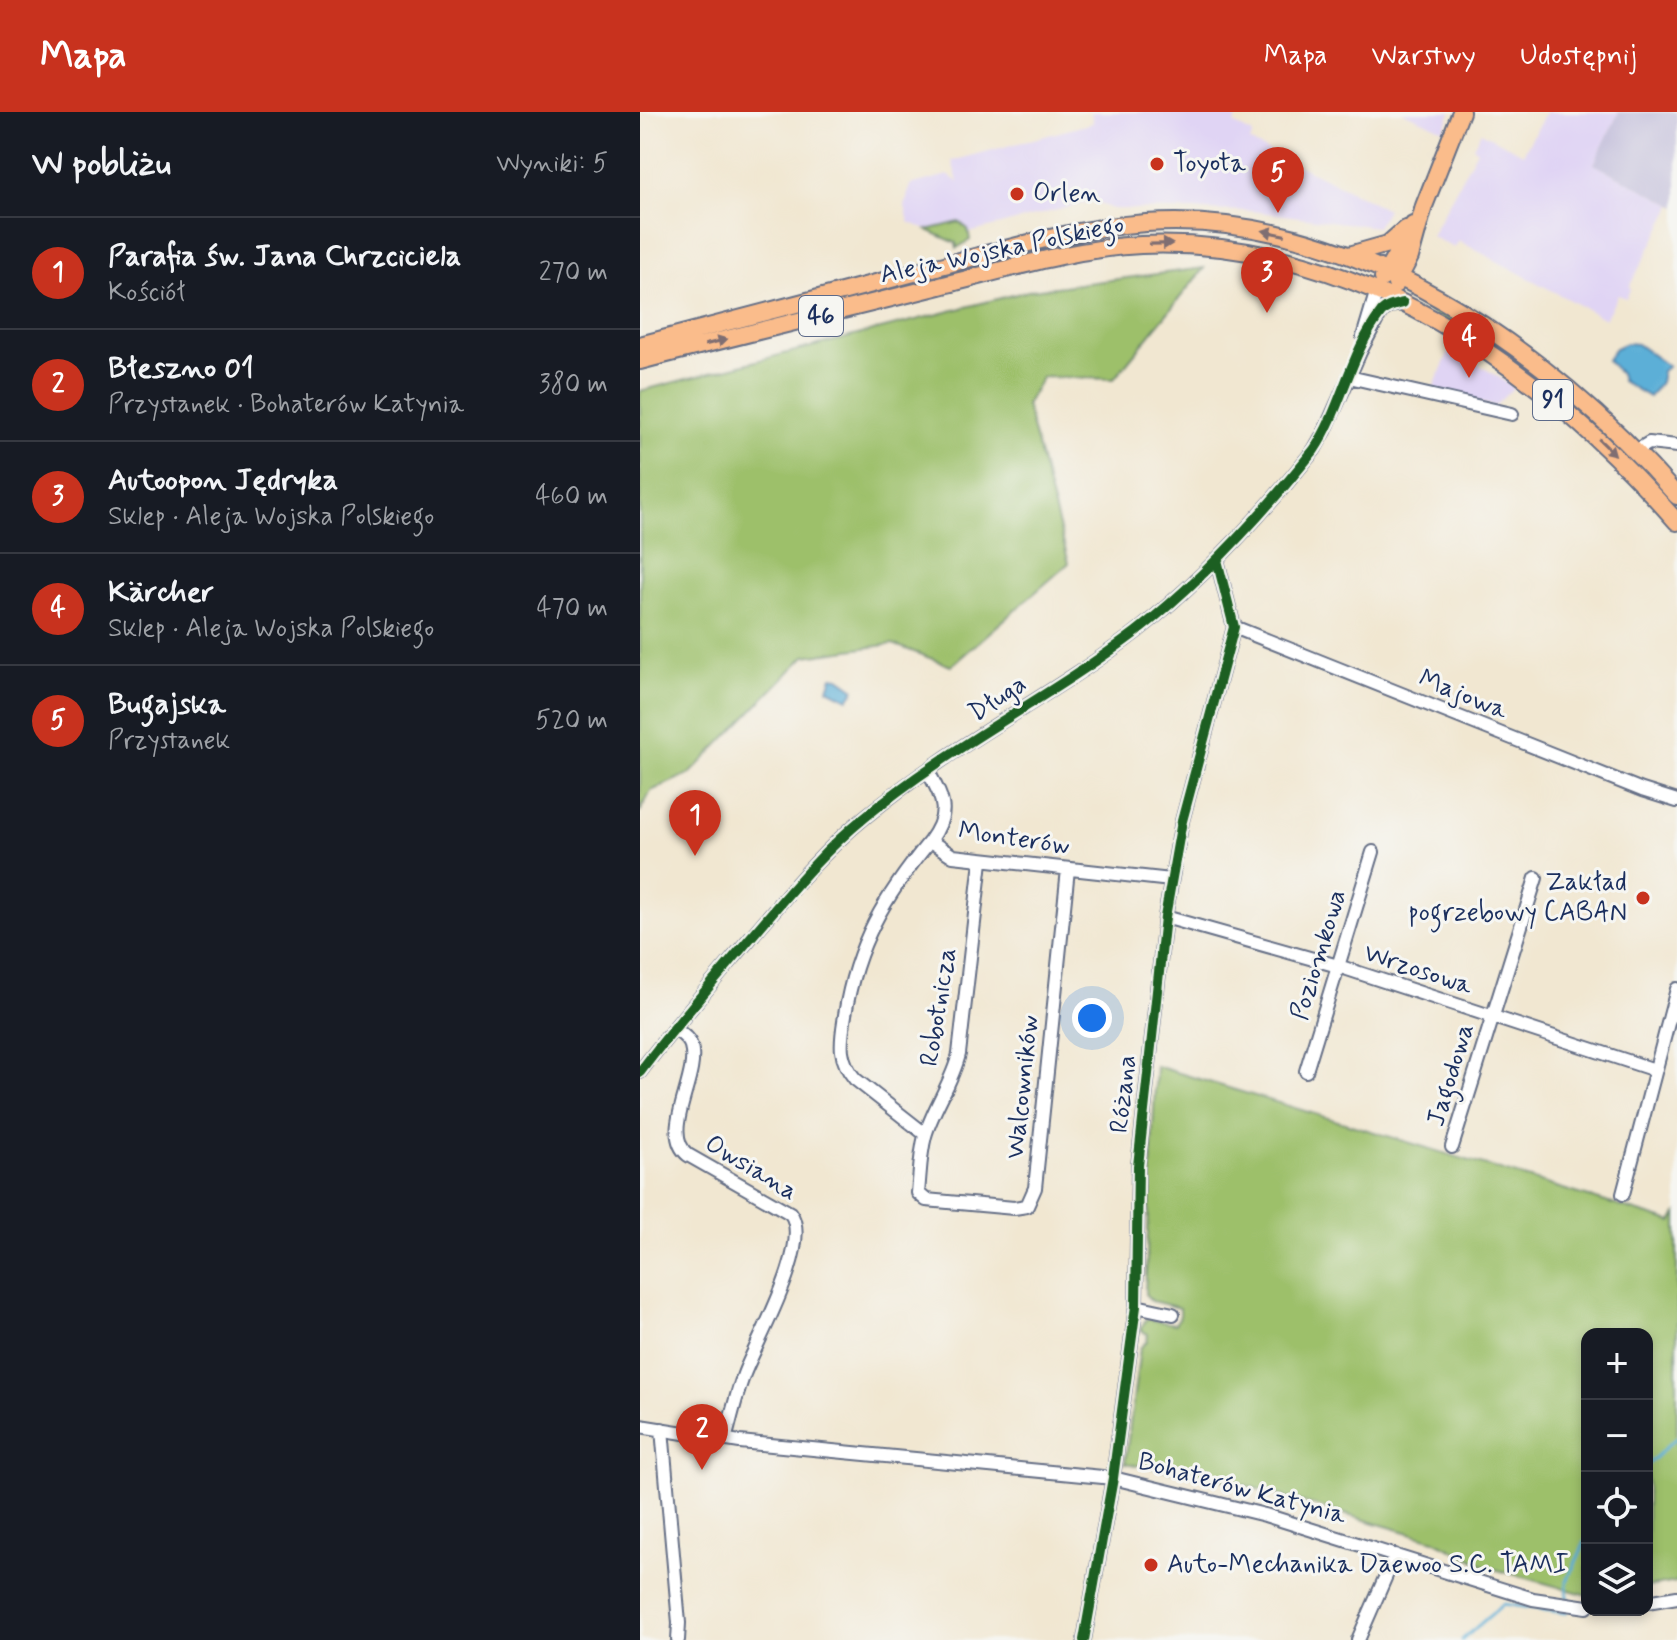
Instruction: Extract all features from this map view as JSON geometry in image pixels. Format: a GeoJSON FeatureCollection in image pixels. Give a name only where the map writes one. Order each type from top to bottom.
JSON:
{"type":"FeatureCollection","features":[{"type":"Feature","properties":{"kind":"main road"},"geometry":{"type":"LineString","coordinates":[[1390,297],[1393,274],[1461,112]]}},
{"type":"Feature","properties":{"kind":"main road"},"geometry":{"type":"LineString","coordinates":[[1349,255],[1393,242],[1424,206]]}},
{"type":"Feature","properties":{"kind":"main road","name":"Aleja Wojska Polskiego"},"geometry":{"type":"LineString","coordinates":[[640,345],[1049,238],[1130,224],[1202,222],[1255,229],[1301,239],[1349,255],[1428,293],[1529,359],[1585,403],[1636,451],[1677,496]]}},
{"type":"Feature","properties":{"kind":"main road","name":"Aleja Wojska Polskiego"},"geometry":{"type":"LineString","coordinates":[[640,361],[1047,260],[1138,245],[1196,244],[1249,250],[1345,277],[1390,297],[1491,354],[1550,398],[1607,447],[1677,522]]}},
{"type":"Feature","properties":{"kind":"street","name":"Długa"},"geometry":{"type":"LineString","coordinates":[[1360,352],[1367,316],[1390,297]]}},
{"type":"Feature","properties":{"kind":"street","name":"Długa"},"geometry":{"type":"LineString","coordinates":[[640,1072],[829,848],[876,808],[928,771],[1135,632],[1179,598],[1217,560],[1314,450],[1381,312],[1391,306],[1390,297]]}},
{"type":"Feature","properties":{"kind":"street"},"geometry":{"type":"LineString","coordinates":[[1349,377],[1512,414]]}},
{"type":"Feature","properties":{"kind":"street"},"geometry":{"type":"LineString","coordinates":[[1636,451],[1649,443],[1677,446]]}},
{"type":"Feature","properties":{"kind":"street","name":"Różana"},"geometry":{"type":"LineString","coordinates":[[1084,1640],[1113,1478],[1136,1306],[1138,1166],[1165,917],[1182,821],[1234,627],[1217,560]]}},
{"type":"Feature","properties":{"kind":"street","name":"Majowa"},"geometry":{"type":"LineString","coordinates":[[1234,627],[1677,801]]}},
{"type":"Feature","properties":{"kind":"street","name":"Monterów"},"geometry":{"type":"LineString","coordinates":[[928,771],[944,809],[943,819],[930,841],[953,856],[1171,880]]}},
{"type":"Feature","properties":{"kind":"street"},"geometry":{"type":"LineString","coordinates":[[925,1134],[855,1079],[846,1068],[840,1049],[849,986],[864,941],[893,891],[930,841]]}},
{"type":"Feature","properties":{"kind":"street","name":"Poziomkowa"},"geometry":{"type":"LineString","coordinates":[[1306,1071],[1373,852]]}},
{"type":"Feature","properties":{"kind":"street","name":"Robotnicza"},"geometry":{"type":"LineString","coordinates":[[926,1200],[918,1193],[925,1134],[959,1054],[981,861]]}},
{"type":"Feature","properties":{"kind":"street","name":"Walcowników"},"geometry":{"type":"LineString","coordinates":[[926,1200],[1014,1208],[1027,1206],[1031,1199],[1035,1188],[1068,869]]}},
{"type":"Feature","properties":{"kind":"street","name":"Jagodowa"},"geometry":{"type":"LineString","coordinates":[[1452,1147],[1536,878]]}},
{"type":"Feature","properties":{"kind":"street","name":"Wrzosowa"},"geometry":{"type":"LineString","coordinates":[[1165,917],[1338,966],[1655,1070]]}},
{"type":"Feature","properties":{"kind":"street"},"geometry":{"type":"LineString","coordinates":[[1623,1194],[1677,989]]}},
{"type":"Feature","properties":{"kind":"street","name":"Owsiana"},"geometry":{"type":"LineString","coordinates":[[674,1028],[691,1046],[676,1137],[679,1147],[790,1213],[797,1228],[784,1282],[744,1375],[725,1440]]}},
{"type":"Feature","properties":{"kind":"street"},"geometry":{"type":"LineString","coordinates":[[1136,1306],[1173,1314]]}},
{"type":"Feature","properties":{"kind":"street","name":"Bohaterów Katynia"},"geometry":{"type":"LineString","coordinates":[[640,1426],[725,1440],[1113,1478],[1265,1515],[1533,1599],[1581,1606]]}},
{"type":"Feature","properties":{"kind":"street"},"geometry":{"type":"LineString","coordinates":[[662,1429],[678,1640]]}},
{"type":"Feature","properties":{"kind":"street"},"geometry":{"type":"LineString","coordinates":[[1358,1640],[1395,1555]]}},
{"type":"Feature","properties":{"kind":"street"},"geometry":{"type":"LineString","coordinates":[[1653,1601],[1677,1597]]}},
{"type":"Feature","properties":{"kind":"shaded area"},"geometry":{"type":"Polygon","coordinates":[[[1091,112],[1239,112],[1234,124],[1253,134],[1250,142],[1387,209],[1377,227],[1252,211],[1113,209],[1092,201],[969,233],[959,222],[927,230],[909,222],[905,206],[910,185],[948,175],[958,182],[952,161],[1093,123],[1091,112]]]}},
{"type":"Feature","properties":{"kind":"shaded area"},"geometry":{"type":"Polygon","coordinates":[[[1403,112],[1451,112],[1444,130],[1403,112]]]}},
{"type":"Feature","properties":{"kind":"shaded area"},"geometry":{"type":"Polygon","coordinates":[[[1546,112],[1619,112],[1594,164],[1673,205],[1626,298],[1618,295],[1605,319],[1459,241],[1454,248],[1431,236],[1477,150],[1473,147],[1481,132],[1523,154],[1546,112]]]}},
{"type":"Feature","properties":{"kind":"shaded area"},"geometry":{"type":"Polygon","coordinates":[[[1619,112],[1677,112],[1677,207],[1594,164],[1619,112]]]}},
{"type":"Feature","properties":{"kind":"shaded area"},"geometry":{"type":"Polygon","coordinates":[[[1451,347],[1514,387],[1495,406],[1431,393],[1451,347]]]}},
{"type":"Feature","properties":{"kind":"green space"},"geometry":{"type":"Polygon","coordinates":[[[959,222],[968,229],[970,240],[957,248],[956,243],[927,230],[959,222]]]}},
{"type":"Feature","properties":{"kind":"green space"},"geometry":{"type":"Polygon","coordinates":[[[1204,268],[1114,379],[1042,377],[1026,405],[1069,563],[951,666],[893,644],[805,656],[691,773],[651,791],[640,812],[640,391],[1032,290],[1204,268]]]}},
{"type":"Feature","properties":{"kind":"green space"},"geometry":{"type":"Polygon","coordinates":[[[1421,298],[1527,366],[1607,433],[1604,437],[1574,410],[1418,304],[1421,298]]]}},
{"type":"Feature","properties":{"kind":"green space"},"geometry":{"type":"Polygon","coordinates":[[[1156,1066],[1672,1222],[1677,1214],[1677,1582],[1653,1586],[1653,1328],[1581,1328],[1581,1593],[1487,1567],[1434,1540],[1230,1481],[1125,1463],[1140,1348],[1147,1341],[1148,1334],[1140,1330],[1146,1319],[1175,1324],[1180,1316],[1180,1308],[1152,1301],[1145,1294],[1156,1066]]]}},
{"type":"Feature","properties":{"kind":"water"},"geometry":{"type":"Polygon","coordinates":[[[1626,343],[1637,344],[1668,366],[1662,371],[1660,382],[1649,397],[1622,381],[1620,374],[1607,360],[1615,348],[1626,343]]]}},
{"type":"Feature","properties":{"kind":"water"},"geometry":{"type":"Polygon","coordinates":[[[832,677],[855,689],[848,699],[828,689],[832,677]]]}},
{"type":"Feature","properties":{"kind":"waterway"},"geometry":{"type":"LineString","coordinates":[[1653,1459],[1677,1437]]}},
{"type":"Feature","properties":{"kind":"waterway"},"geometry":{"type":"LineString","coordinates":[[1567,1600],[1567,1581],[1584,1544]]}},
{"type":"Feature","properties":{"kind":"waterway"},"geometry":{"type":"LineString","coordinates":[[1462,1640],[1503,1604],[1566,1613],[1566,1607]]}},
{"type":"Feature","properties":{"kind":"cycle path"},"geometry":{"type":"LineString","coordinates":[[640,1072],[779,905],[849,830],[931,768],[1103,656],[1161,612],[1208,569],[1314,450],[1370,329],[1385,309],[1403,303]]}},
{"type":"Feature","properties":{"kind":"cycle path"},"geometry":{"type":"LineString","coordinates":[[1084,1640],[1113,1478],[1136,1306],[1138,1166],[1165,917],[1182,821],[1234,627],[1217,560]]}},
{"type":"Feature","properties":{"kind":"place","name":"Toyota"},"geometry":{"type":"Point","coordinates":[1157,164]}},
{"type":"Feature","properties":{"kind":"place","name":"Orlen"},"geometry":{"type":"Point","coordinates":[1017,194]}},
{"type":"Feature","properties":{"kind":"place","name":"Bugajska"},"geometry":{"type":"Point","coordinates":[1278,213]}},
{"type":"Feature","properties":{"kind":"place","name":"Autoopon Jędryka"},"geometry":{"type":"Point","coordinates":[1267,313]}},
{"type":"Feature","properties":{"kind":"place","name":"Kärcher"},"geometry":{"type":"Point","coordinates":[1469,378]}},
{"type":"Feature","properties":{"kind":"place","name":"Parafia św. Jana Chrzciciela"},"geometry":{"type":"Point","coordinates":[695,856]}},
{"type":"Feature","properties":{"kind":"place","name":"Zakład pogrzebowy CABAN"},"geometry":{"type":"Point","coordinates":[1643,898]}},
{"type":"Feature","properties":{"kind":"place","name":"Błeszno 01"},"geometry":{"type":"Point","coordinates":[702,1470]}},
{"type":"Feature","properties":{"kind":"place","name":"Auto-Mechanika Daewoo S.C. TAMI"},"geometry":{"type":"Point","coordinates":[1151,1565]}}]}
